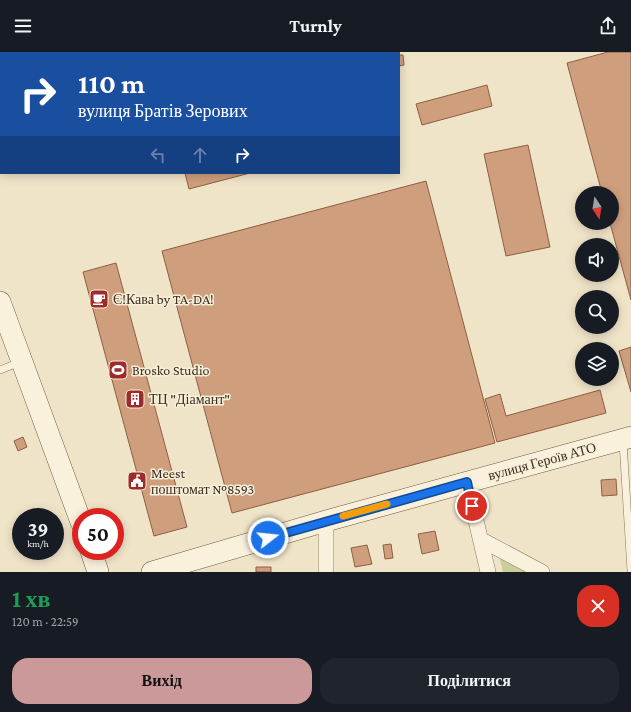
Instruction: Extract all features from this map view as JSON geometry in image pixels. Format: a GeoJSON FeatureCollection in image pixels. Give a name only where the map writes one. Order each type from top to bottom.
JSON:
{"type":"FeatureCollection","features":[{"type":"Feature","properties":{"kind":"main road"},"geometry":{"type":"LineString","coordinates":[[0,302],[76,508]]}},
{"type":"Feature","properties":{"kind":"main road","name":"вулиця Героїв АТО"},"geometry":{"type":"LineString","coordinates":[[152,572],[326,521],[627,438]]}},
{"type":"Feature","properties":{"kind":"main road"},"geometry":{"type":"LineString","coordinates":[[94,560],[98,572]]}},
{"type":"Feature","properties":{"kind":"street"},"geometry":{"type":"LineString","coordinates":[[467,482],[488,572]]}},
{"type":"Feature","properties":{"kind":"street"},"geometry":{"type":"LineString","coordinates":[[326,521],[326,572]]}},
{"type":"Feature","properties":{"kind":"street"},"geometry":{"type":"LineString","coordinates":[[480,539],[542,572]]}},
{"type":"Feature","properties":{"kind":"lane"},"geometry":{"type":"LineString","coordinates":[[0,370],[22,362]]}},
{"type":"Feature","properties":{"kind":"lane"},"geometry":{"type":"LineString","coordinates":[[627,438],[631,570]]}},
{"type":"Feature","properties":{"kind":"green space"},"geometry":{"type":"Polygon","coordinates":[[[497,547],[543,572],[503,572],[497,547]]]}},
{"type":"Feature","properties":{"kind":"building"},"geometry":{"type":"Polygon","coordinates":[[[608,52],[631,52],[631,300],[619,256],[619,238],[614,238],[612,230],[619,230],[619,186],[600,186],[567,63],[608,52]]]}},
{"type":"Feature","properties":{"kind":"building"},"geometry":{"type":"Polygon","coordinates":[[[400,55],[403,55],[404,65],[400,66],[400,55]]]}},
{"type":"Feature","properties":{"kind":"building"},"geometry":{"type":"Polygon","coordinates":[[[487,85],[492,106],[422,125],[416,104],[487,85]]]}},
{"type":"Feature","properties":{"kind":"building"},"geometry":{"type":"Polygon","coordinates":[[[528,145],[550,247],[506,256],[484,154],[528,145]]]}},
{"type":"Feature","properties":{"kind":"building"},"geometry":{"type":"Polygon","coordinates":[[[185,174],[246,174],[189,189],[185,174]]]}},
{"type":"Feature","properties":{"kind":"building"},"geometry":{"type":"Polygon","coordinates":[[[426,181],[495,443],[232,513],[162,251],[426,181]]]}},
{"type":"Feature","properties":{"kind":"building","name":"ТЦ \"Діамант\""},"geometry":{"type":"Polygon","coordinates":[[[116,263],[187,527],[154,536],[83,272],[116,263]]]}},
{"type":"Feature","properties":{"kind":"building"},"geometry":{"type":"Polygon","coordinates":[[[631,347],[631,392],[619,351],[631,347]]]}},
{"type":"Feature","properties":{"kind":"building"},"geometry":{"type":"Polygon","coordinates":[[[600,390],[606,413],[497,442],[485,399],[500,394],[506,416],[600,390]]]}},
{"type":"Feature","properties":{"kind":"building"},"geometry":{"type":"Polygon","coordinates":[[[23,437],[27,447],[18,451],[14,441],[23,437]]]}},
{"type":"Feature","properties":{"kind":"building"},"geometry":{"type":"Polygon","coordinates":[[[616,479],[617,495],[602,496],[601,480],[616,479]]]}},
{"type":"Feature","properties":{"kind":"building"},"geometry":{"type":"Polygon","coordinates":[[[435,531],[439,550],[422,554],[418,534],[435,531]]]}},
{"type":"Feature","properties":{"kind":"building"},"geometry":{"type":"Polygon","coordinates":[[[391,544],[393,558],[385,559],[383,545],[391,544]]]}},
{"type":"Feature","properties":{"kind":"building"},"geometry":{"type":"Polygon","coordinates":[[[367,545],[372,564],[355,567],[351,548],[367,545]]]}},
{"type":"Feature","properties":{"kind":"building"},"geometry":{"type":"Polygon","coordinates":[[[256,567],[271,567],[271,572],[256,572],[256,567]]]}},
{"type":"Feature","properties":{"kind":"slow traffic"},"geometry":{"type":"LineString","coordinates":[[343,516],[387,504]]}},
{"type":"Feature","properties":{"kind":"place","name":"Є!Кава by TA-DA!"},"geometry":{"type":"Point","coordinates":[99,299]}},
{"type":"Feature","properties":{"kind":"place","name":"Brosko Studio"},"geometry":{"type":"Point","coordinates":[118,370]}},
{"type":"Feature","properties":{"kind":"place","name":"ТЦ \"Діамант\""},"geometry":{"type":"Point","coordinates":[135,399]}},
{"type":"Feature","properties":{"kind":"place","name":"Meest поштомат №8593"},"geometry":{"type":"Point","coordinates":[137,481]}},
{"type":"Feature","properties":{"kind":"route"},"geometry":{"type":"LineString","coordinates":[[268,538],[467,482],[472,506]]}}]}
